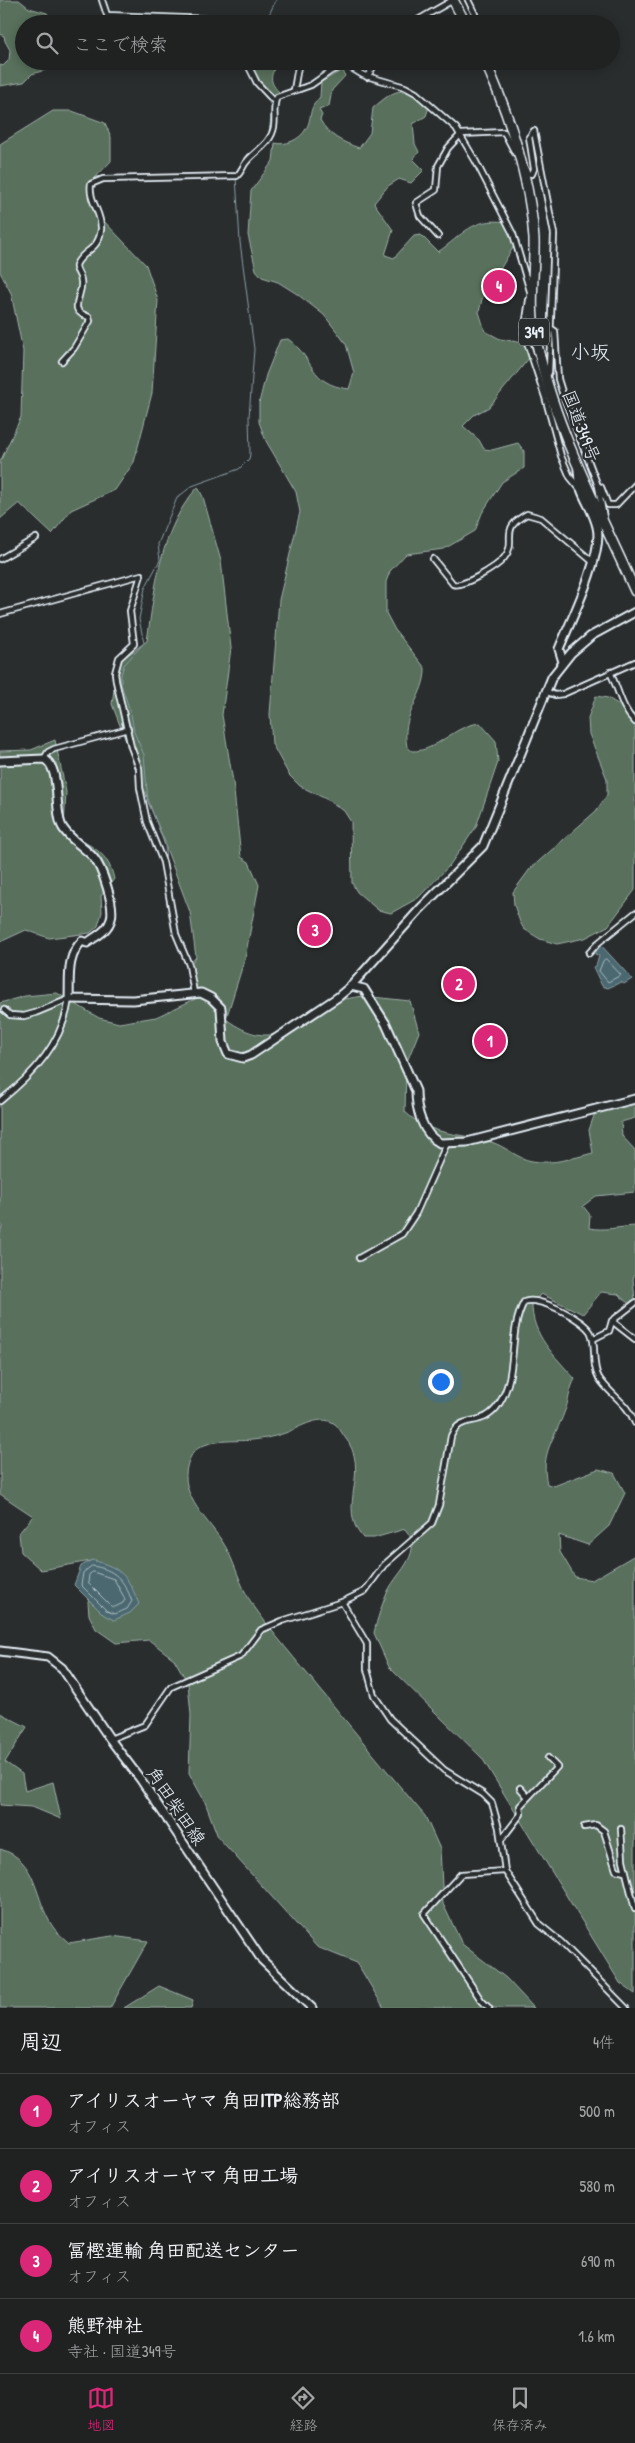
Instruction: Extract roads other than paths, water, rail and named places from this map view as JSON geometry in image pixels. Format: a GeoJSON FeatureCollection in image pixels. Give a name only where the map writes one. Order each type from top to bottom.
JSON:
{"type":"FeatureCollection","features":[{"type":"Feature","properties":{"kind":"highway"},"geometry":{"type":"LineString","coordinates":[[453,0],[461,15]]}},
{"type":"Feature","properties":{"kind":"highway","name":"国道349号"},"geometry":{"type":"LineString","coordinates":[[489,70],[502,103],[522,165],[534,238],[534,331],[546,376],[563,429],[635,591]]}},
{"type":"Feature","properties":{"kind":"street"},"geometry":{"type":"LineString","coordinates":[[102,0],[107,15]]}},
{"type":"Feature","properties":{"kind":"street"},"geometry":{"type":"LineString","coordinates":[[427,15],[453,0]]}},
{"type":"Feature","properties":{"kind":"street"},"geometry":{"type":"LineString","coordinates":[[468,0],[475,15]]}},
{"type":"Feature","properties":{"kind":"street"},"geometry":{"type":"LineString","coordinates":[[62,361],[74,348],[90,322],[89,317],[80,312],[77,307],[82,281],[76,268],[77,262],[95,247],[100,233],[100,221],[92,198],[91,184],[103,179],[237,176],[271,135],[274,122],[274,102],[254,78],[250,70]]}},
{"type":"Feature","properties":{"kind":"street"},"geometry":{"type":"LineString","coordinates":[[294,90],[297,70]]}},
{"type":"Feature","properties":{"kind":"street"},"geometry":{"type":"LineString","coordinates":[[274,102],[282,94],[311,85],[333,70]]}},
{"type":"Feature","properties":{"kind":"street"},"geometry":{"type":"LineString","coordinates":[[354,70],[367,77],[405,87],[416,93],[461,134],[513,234],[533,297],[529,302],[524,333],[540,378],[561,456],[570,477],[579,488],[598,528],[599,543],[593,562],[558,650],[563,662]]}},
{"type":"Feature","properties":{"kind":"street"},"geometry":{"type":"LineString","coordinates":[[367,77],[371,70]]}},
{"type":"Feature","properties":{"kind":"street"},"geometry":{"type":"LineString","coordinates":[[438,236],[420,216],[416,203],[436,190],[436,170],[448,148],[461,134],[504,132],[519,166],[524,162],[527,173],[532,174],[534,169],[529,138],[534,132],[554,234],[552,329],[549,372],[546,376]]}},
{"type":"Feature","properties":{"kind":"street"},"geometry":{"type":"LineString","coordinates":[[552,329],[554,331],[558,379],[598,486],[604,512],[603,519]]}},
{"type":"Feature","properties":{"kind":"street"},"geometry":{"type":"LineString","coordinates":[[578,465],[579,488]]}},
{"type":"Feature","properties":{"kind":"street"},"geometry":{"type":"LineString","coordinates":[[598,486],[601,487],[608,505],[611,506],[616,505],[635,485]]}},
{"type":"Feature","properties":{"kind":"street"},"geometry":{"type":"LineString","coordinates":[[579,488],[593,497]]}},
{"type":"Feature","properties":{"kind":"street"},"geometry":{"type":"LineString","coordinates":[[433,559],[453,584],[462,584],[503,560],[509,550],[509,530],[515,522],[527,514],[541,518],[593,562]]}},
{"type":"Feature","properties":{"kind":"street"},"geometry":{"type":"LineString","coordinates":[[0,559],[36,538]]}},
{"type":"Feature","properties":{"kind":"street"},"geometry":{"type":"LineString","coordinates":[[0,614],[141,575],[130,611],[134,644],[119,658],[115,674],[139,768],[140,788],[147,822],[163,862],[176,934],[189,966],[194,993]]}},
{"type":"Feature","properties":{"kind":"street"},"geometry":{"type":"LineString","coordinates":[[4,1010],[10,1015],[24,1016],[69,999],[133,1000],[201,993],[211,998],[220,1008],[223,1042],[228,1054],[242,1058],[251,1055],[311,1016],[351,986],[420,909],[483,846],[544,691],[563,662],[591,636],[635,612]]}},
{"type":"Feature","properties":{"kind":"street"},"geometry":{"type":"LineString","coordinates":[[544,691],[558,696],[635,662]]}},
{"type":"Feature","properties":{"kind":"street"},"geometry":{"type":"LineString","coordinates":[[610,672],[619,690],[623,707],[635,722]]}},
{"type":"Feature","properties":{"kind":"street"},"geometry":{"type":"LineString","coordinates":[[44,759],[48,752],[54,748],[128,729]]}},
{"type":"Feature","properties":{"kind":"street"},"geometry":{"type":"LineString","coordinates":[[0,760],[44,759],[50,763],[54,772],[61,825],[96,861],[111,899],[111,920],[105,929],[87,943],[82,941],[74,948],[71,956],[66,1018],[53,1045],[25,1081],[0,1101]]}},
{"type":"Feature","properties":{"kind":"street"},"geometry":{"type":"LineString","coordinates":[[589,954],[598,943],[635,913]]}},
{"type":"Feature","properties":{"kind":"street"},"geometry":{"type":"LineString","coordinates":[[351,986],[364,989],[386,1024],[416,1091],[416,1103],[426,1132],[434,1140],[447,1143],[467,1142],[635,1098]]}},
{"type":"Feature","properties":{"kind":"street"},"geometry":{"type":"LineString","coordinates":[[359,1258],[402,1234],[416,1213],[447,1143]]}},
{"type":"Feature","properties":{"kind":"street"},"geometry":{"type":"LineString","coordinates":[[110,1739],[145,1725],[171,1687],[242,1656],[261,1630],[282,1621],[342,1602],[365,1591],[384,1565],[432,1523],[439,1505],[449,1443],[454,1428],[464,1423],[487,1418],[499,1405],[507,1390],[518,1318],[524,1302],[539,1301],[558,1309],[588,1327],[593,1339],[598,1376],[628,1409],[635,1423]]}},
{"type":"Feature","properties":{"kind":"street"},"geometry":{"type":"LineString","coordinates":[[593,1339],[609,1331],[612,1321],[635,1303]]}},
{"type":"Feature","properties":{"kind":"street"},"geometry":{"type":"LineString","coordinates":[[612,1321],[635,1339]]}},
{"type":"Feature","properties":{"kind":"street"},"geometry":{"type":"LineString","coordinates":[[342,1602],[367,1644],[367,1670],[374,1695],[390,1719],[444,1770],[483,1794],[492,1803],[497,1814],[502,1840],[505,1871],[539,1924],[561,1942],[626,2008]]}},
{"type":"Feature","properties":{"kind":"street","name":"角田柴田線"},"geometry":{"type":"LineString","coordinates":[[0,1651],[48,1657],[62,1668],[110,1739],[141,1780],[262,1960],[312,2008]]}},
{"type":"Feature","properties":{"kind":"street"},"geometry":{"type":"LineString","coordinates":[[502,1840],[521,1814],[520,1806],[557,1767],[548,1758]]}},
{"type":"Feature","properties":{"kind":"street"},"geometry":{"type":"LineString","coordinates":[[520,1788],[528,1797]]}},
{"type":"Feature","properties":{"kind":"street"},"geometry":{"type":"LineString","coordinates":[[584,1827],[596,1825],[604,1831],[616,1870],[625,1872]]}},
{"type":"Feature","properties":{"kind":"street"},"geometry":{"type":"LineString","coordinates":[[620,1829],[625,1872],[635,1909]]}},
{"type":"Feature","properties":{"kind":"street"},"geometry":{"type":"LineString","coordinates":[[489,2008],[481,2000],[424,1914],[461,1874],[505,1871]]}},
{"type":"Feature","properties":{"kind":"water"},"geometry":{"type":"Polygon","coordinates":[[[600,944],[632,979],[624,984],[621,982],[608,988],[602,986],[593,967],[596,966],[599,956],[595,954],[600,944]]]}},
{"type":"Feature","properties":{"kind":"water"},"geometry":{"type":"Polygon","coordinates":[[[92,1560],[110,1566],[127,1579],[139,1604],[130,1613],[114,1620],[104,1615],[74,1585],[81,1566],[92,1560]]]}},
{"type":"Feature","properties":{"kind":"waterway"},"geometry":{"type":"LineString","coordinates":[[269,15],[276,0]]}},
{"type":"Feature","properties":{"kind":"waterway"},"geometry":{"type":"LineString","coordinates":[[248,70],[251,76]]}},
{"type":"Feature","properties":{"kind":"waterway"},"geometry":{"type":"LineString","coordinates":[[261,90],[272,107],[269,134]]}},
{"type":"Feature","properties":{"kind":"waterway"},"geometry":{"type":"LineString","coordinates":[[236,173],[245,156],[255,150]]}},
{"type":"Feature","properties":{"kind":"waterway"},"geometry":{"type":"LineString","coordinates":[[166,869],[165,842],[148,802],[144,755],[134,732],[131,714],[121,684],[121,675],[124,665],[144,643],[139,619],[145,588],[160,560],[158,544],[177,498],[192,486],[239,469],[249,459],[249,417],[254,349],[240,242],[236,177]]}},
{"type":"Feature","properties":{"kind":"waterway"},"geometry":{"type":"LineString","coordinates":[[191,966],[194,979]]}},
{"type":"Feature","properties":{"kind":"place","name":"熊野神社"},"geometry":{"type":"Point","coordinates":[499,286]}},
{"type":"Feature","properties":{"kind":"place","name":"冨樫運輸 角田配送センター"},"geometry":{"type":"Point","coordinates":[315,930]}},
{"type":"Feature","properties":{"kind":"place","name":"アイリスオーヤマ 角田工場"},"geometry":{"type":"Point","coordinates":[459,984]}},
{"type":"Feature","properties":{"kind":"place","name":"アイリスオーヤマ 角田ITP総務部"},"geometry":{"type":"Point","coordinates":[490,1041]}},
{"type":"Feature","properties":{"kind":"district","name":"小坂"},"geometry":{"type":"Point","coordinates":[590,352]}}]}
